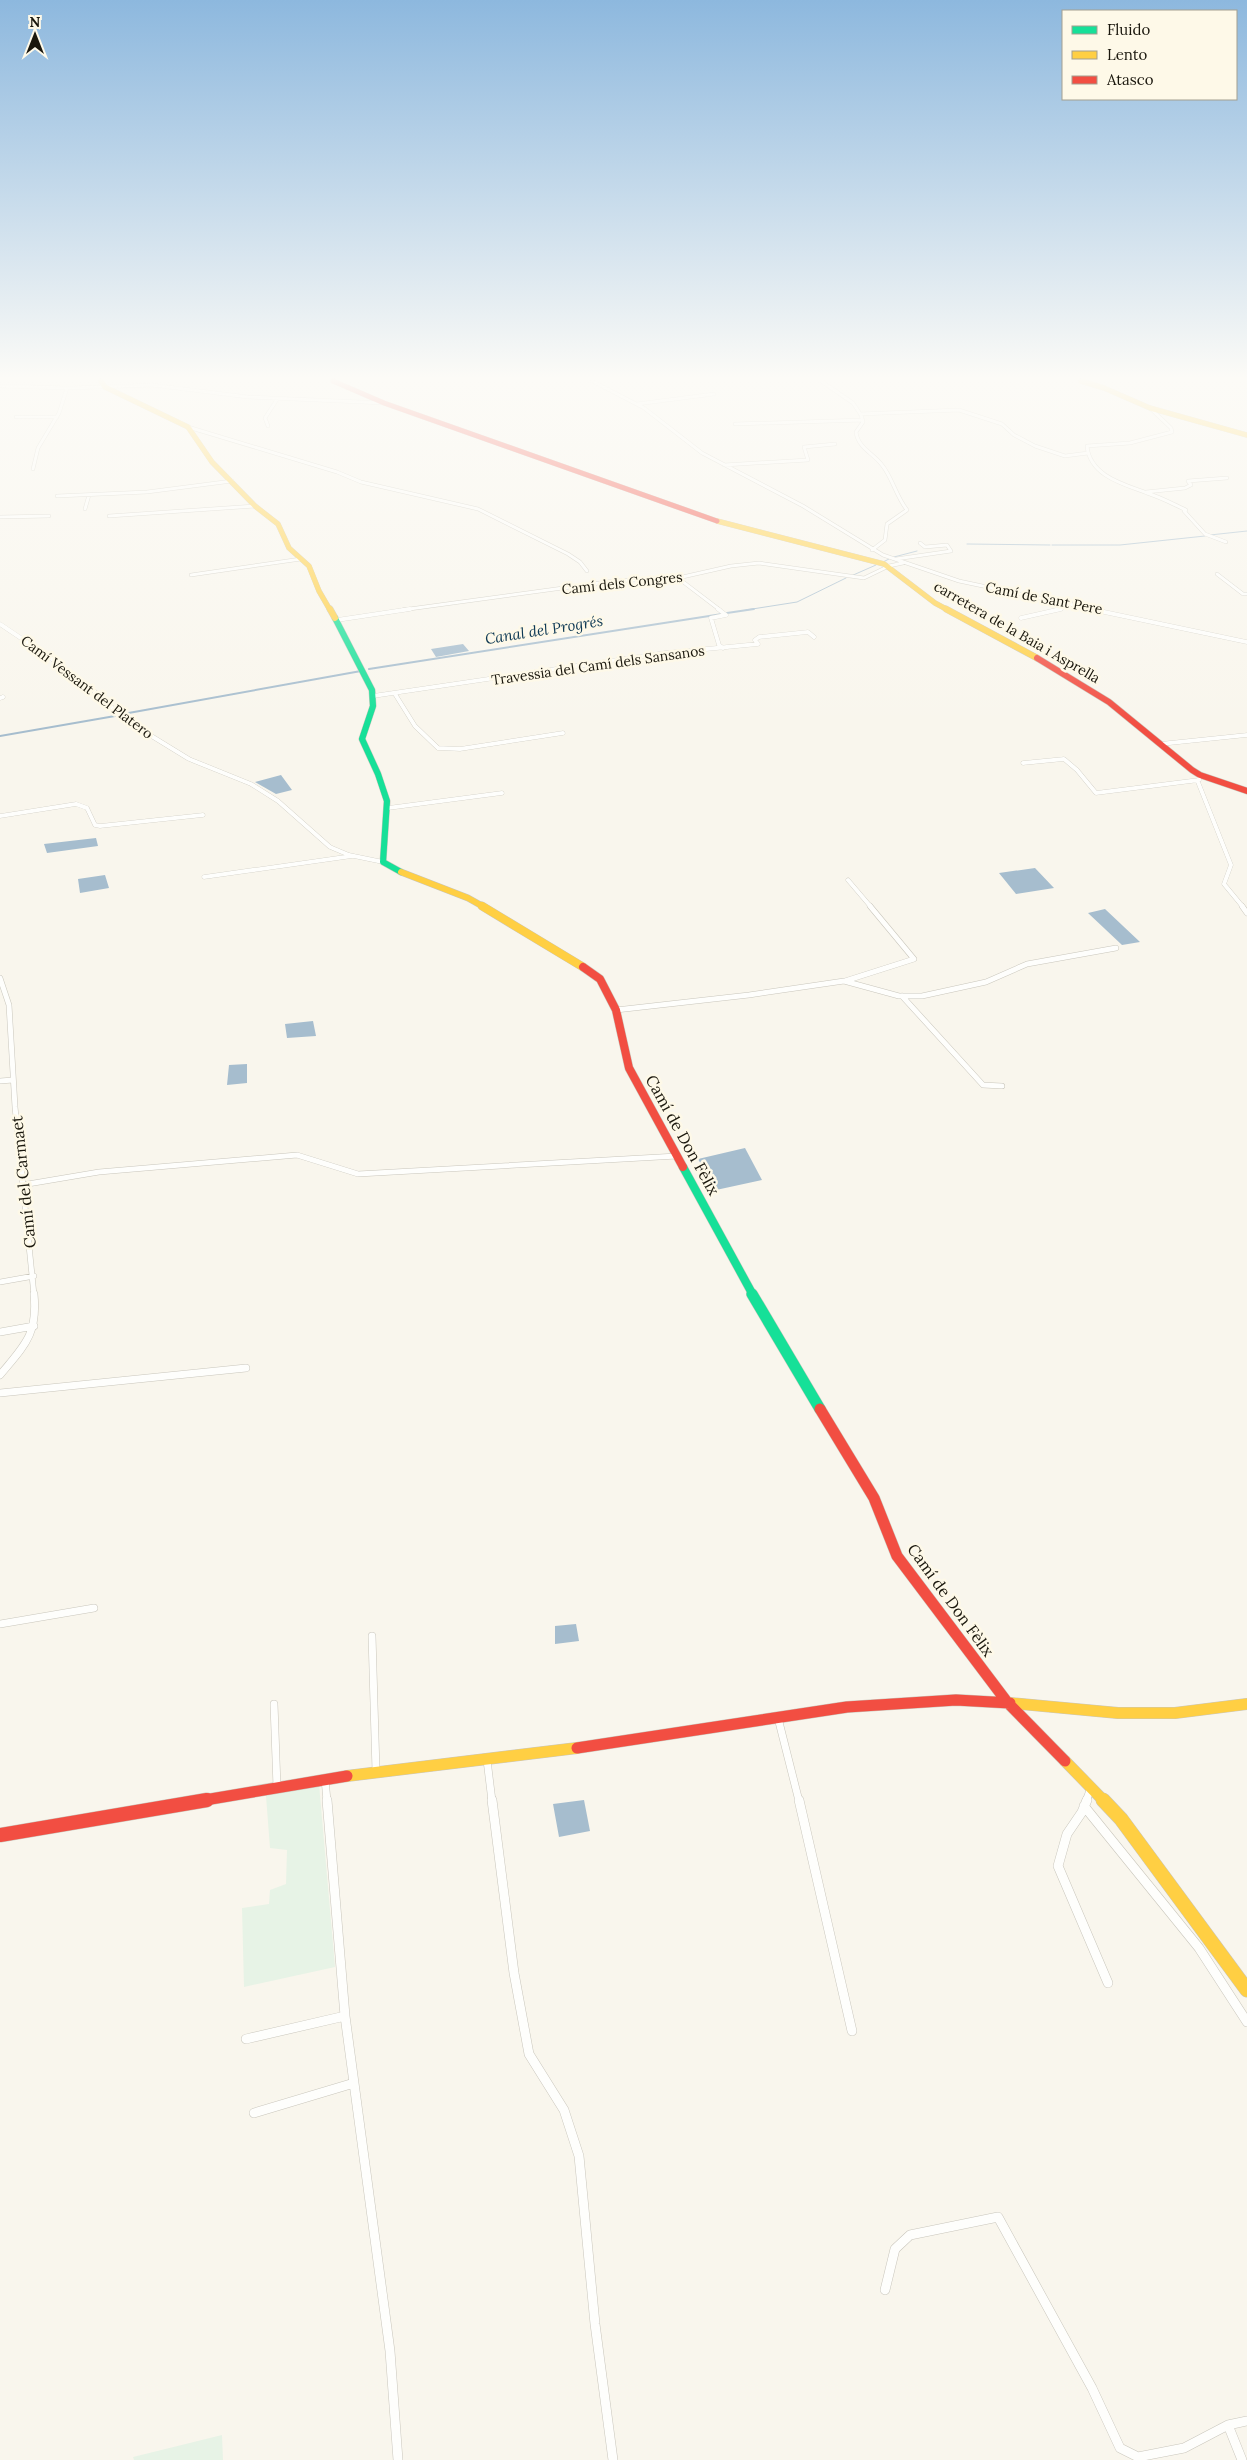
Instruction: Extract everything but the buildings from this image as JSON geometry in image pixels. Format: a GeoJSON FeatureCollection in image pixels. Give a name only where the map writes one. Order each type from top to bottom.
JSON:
{"type":"FeatureCollection","features":[{"type":"Feature","properties":{"kind":"street"},"geometry":{"type":"LineString","coordinates":[[57,496],[63,496]]}},
{"type":"Feature","properties":{"kind":"street"},"geometry":{"type":"LineString","coordinates":[[85,509],[89,496]]}},
{"type":"Feature","properties":{"kind":"street"},"geometry":{"type":"LineString","coordinates":[[246,496],[255,506],[278,524],[289,548],[309,566],[319,591],[337,620],[370,685],[373,706],[362,739],[383,787],[388,808],[383,830],[383,862]]}},
{"type":"Feature","properties":{"kind":"street"},"geometry":{"type":"LineString","coordinates":[[421,496],[478,509],[568,554],[580,562],[587,571]]}},
{"type":"Feature","properties":{"kind":"street","name":"carretera de la Baia i Asprella"},"geometry":{"type":"LineString","coordinates":[[645,496],[708,518],[803,543],[891,563],[936,603],[1071,677],[1109,702],[1200,778],[1247,791]]}},
{"type":"Feature","properties":{"kind":"street","name":"Camí de Sant Pere"},"geometry":{"type":"LineString","coordinates":[[783,496],[803,506],[891,563],[905,563],[959,581],[1071,603],[1247,642]]}},
{"type":"Feature","properties":{"kind":"street"},"geometry":{"type":"LineString","coordinates":[[872,550],[885,540],[887,524],[907,510],[897,496]]}},
{"type":"Feature","properties":{"kind":"street"},"geometry":{"type":"LineString","coordinates":[[1152,496],[1185,511],[1205,534],[1226,542]]}},
{"type":"Feature","properties":{"kind":"street"},"geometry":{"type":"LineString","coordinates":[[109,516],[255,506]]}},
{"type":"Feature","properties":{"kind":"street"},"geometry":{"type":"LineString","coordinates":[[0,517],[49,516]]}},
{"type":"Feature","properties":{"kind":"street"},"geometry":{"type":"LineString","coordinates":[[891,563],[951,551],[947,545],[925,547],[920,543]]}},
{"type":"Feature","properties":{"kind":"street"},"geometry":{"type":"LineString","coordinates":[[191,575],[301,559]]}},
{"type":"Feature","properties":{"kind":"street","name":"Camí dels Congres"},"geometry":{"type":"LineString","coordinates":[[337,620],[473,599],[614,581],[678,578],[731,566],[759,563],[864,578],[891,563],[905,563]]}},
{"type":"Feature","properties":{"kind":"street"},"geometry":{"type":"LineString","coordinates":[[1217,574],[1243,594],[1247,594]]}},
{"type":"Feature","properties":{"kind":"street"},"geometry":{"type":"LineString","coordinates":[[678,578],[726,615],[711,618],[719,638],[719,645],[723,648]]}},
{"type":"Feature","properties":{"kind":"street"},"geometry":{"type":"LineString","coordinates":[[1021,618],[1064,608],[1071,603]]}},
{"type":"Feature","properties":{"kind":"street","name":"Camí Vessant del Platero"},"geometry":{"type":"LineString","coordinates":[[0,624],[94,690],[120,715],[145,732],[189,759],[251,784],[278,801],[330,847],[354,856],[383,862]]}},
{"type":"Feature","properties":{"kind":"street","name":"Travessia del Camí dels Sansanos"},"geometry":{"type":"LineString","coordinates":[[372,696],[665,653],[758,644],[756,640],[759,637],[808,632],[814,637]]}},
{"type":"Feature","properties":{"kind":"street"},"geometry":{"type":"LineString","coordinates":[[395,694],[415,726],[438,748],[460,749],[563,733]]}},
{"type":"Feature","properties":{"kind":"street"},"geometry":{"type":"LineString","coordinates":[[1160,744],[1247,735]]}},
{"type":"Feature","properties":{"kind":"street"},"geometry":{"type":"LineString","coordinates":[[1023,763],[1064,759],[1083,776],[1096,793],[1200,778],[1203,798],[1231,865],[1224,884],[1247,913]]}},
{"type":"Feature","properties":{"kind":"street"},"geometry":{"type":"LineString","coordinates":[[388,808],[502,793]]}},
{"type":"Feature","properties":{"kind":"street"},"geometry":{"type":"LineString","coordinates":[[0,816],[76,804],[84,804],[89,808],[95,825],[100,826],[203,815]]}},
{"type":"Feature","properties":{"kind":"street"},"geometry":{"type":"LineString","coordinates":[[204,877],[354,856]]}},
{"type":"Feature","properties":{"kind":"street","name":"Camí de Don Fèlix"},"geometry":{"type":"LineString","coordinates":[[383,862],[389,867],[468,898],[559,951],[600,979],[616,1010],[629,1068],[773,1332],[874,1498],[897,1556],[1007,1702],[1121,1819],[1242,1975],[1247,1990]]}},
{"type":"Feature","properties":{"kind":"street"},"geometry":{"type":"LineString","coordinates":[[616,1010],[745,996],[844,981],[914,959],[848,880]]}},
{"type":"Feature","properties":{"kind":"street"},"geometry":{"type":"LineString","coordinates":[[844,981],[902,996],[941,993],[986,982],[1027,964],[1116,948]]}},
{"type":"Feature","properties":{"kind":"street","name":"Camí del Carmaet"},"geometry":{"type":"LineString","coordinates":[[0,978],[9,1005],[22,1185],[34,1276],[36,1313],[29,1340],[0,1375]]}},
{"type":"Feature","properties":{"kind":"street"},"geometry":{"type":"LineString","coordinates":[[902,996],[983,1085],[1002,1086]]}},
{"type":"Feature","properties":{"kind":"street"},"geometry":{"type":"LineString","coordinates":[[0,1082],[13,1080]]}},
{"type":"Feature","properties":{"kind":"street"},"geometry":{"type":"LineString","coordinates":[[22,1185],[99,1172],[297,1155],[358,1174],[677,1156]]}},
{"type":"Feature","properties":{"kind":"street"},"geometry":{"type":"LineString","coordinates":[[0,1282],[34,1276]]}},
{"type":"Feature","properties":{"kind":"street"},"geometry":{"type":"LineString","coordinates":[[0,1332],[34,1326]]}},
{"type":"Feature","properties":{"kind":"street"},"geometry":{"type":"LineString","coordinates":[[0,1393],[246,1368]]}},
{"type":"Feature","properties":{"kind":"street"},"geometry":{"type":"LineString","coordinates":[[0,1624],[94,1608]]}},
{"type":"Feature","properties":{"kind":"street"},"geometry":{"type":"LineString","coordinates":[[372,1636],[376,1772]]}},
{"type":"Feature","properties":{"kind":"street"},"geometry":{"type":"LineString","coordinates":[[0,1835],[277,1787],[376,1772],[487,1760],[778,1718],[915,1701],[972,1699],[1118,1713],[1175,1713],[1247,1704]]}},
{"type":"Feature","properties":{"kind":"street"},"geometry":{"type":"LineString","coordinates":[[274,1704],[277,1787]]}},
{"type":"Feature","properties":{"kind":"street"},"geometry":{"type":"LineString","coordinates":[[778,1718],[813,1856],[852,2031]]}},
{"type":"Feature","properties":{"kind":"street"},"geometry":{"type":"LineString","coordinates":[[487,1760],[514,1972],[529,2054],[564,2110],[578,2156],[595,2324],[614,2460]]}},
{"type":"Feature","properties":{"kind":"street"},"geometry":{"type":"LineString","coordinates":[[324,1780],[345,2016],[390,2351],[398,2460]]}},
{"type":"Feature","properties":{"kind":"street"},"geometry":{"type":"LineString","coordinates":[[1091,1788],[1084,1806],[1067,1834],[1058,1866],[1108,1983]]}},
{"type":"Feature","properties":{"kind":"street"},"geometry":{"type":"LineString","coordinates":[[1084,1806],[1199,1948],[1247,2022]]}},
{"type":"Feature","properties":{"kind":"street"},"geometry":{"type":"LineString","coordinates":[[246,2040],[345,2016]]}},
{"type":"Feature","properties":{"kind":"street"},"geometry":{"type":"LineString","coordinates":[[254,2114],[354,2083]]}},
{"type":"Feature","properties":{"kind":"street"},"geometry":{"type":"LineString","coordinates":[[885,2290],[895,2249],[910,2235],[998,2217],[1092,2388],[1120,2448],[1138,2457],[1184,2448],[1228,2425],[1247,2422]]}},
{"type":"Feature","properties":{"kind":"street"},"geometry":{"type":"LineString","coordinates":[[1228,2425],[1242,2460]]}},
{"type":"Feature","properties":{"kind":"shaded area"},"geometry":{"type":"Polygon","coordinates":[[[319,1784],[335,1967],[244,1987],[242,1908],[269,1904],[270,1890],[286,1884],[287,1850],[270,1848],[266,1796],[319,1784]]]}},
{"type":"Feature","properties":{"kind":"shaded area"},"geometry":{"type":"Polygon","coordinates":[[[222,2435],[223,2460],[134,2460],[133,2457],[222,2435]]]}},
{"type":"Feature","properties":{"kind":"water"},"geometry":{"type":"Polygon","coordinates":[[[463,644],[469,651],[436,657],[431,649],[463,644]]]}},
{"type":"Feature","properties":{"kind":"water"},"geometry":{"type":"Polygon","coordinates":[[[281,775],[292,790],[276,794],[255,782],[281,775]]]}},
{"type":"Feature","properties":{"kind":"water"},"geometry":{"type":"Polygon","coordinates":[[[96,838],[98,846],[47,853],[44,844],[96,838]]]}},
{"type":"Feature","properties":{"kind":"water"},"geometry":{"type":"Polygon","coordinates":[[[1035,868],[1054,888],[1016,894],[999,873],[1035,868]]]}},
{"type":"Feature","properties":{"kind":"water"},"geometry":{"type":"Polygon","coordinates":[[[105,875],[109,888],[80,893],[78,879],[105,875]]]}},
{"type":"Feature","properties":{"kind":"water"},"geometry":{"type":"Polygon","coordinates":[[[1105,909],[1140,942],[1122,945],[1088,913],[1105,909]]]}},
{"type":"Feature","properties":{"kind":"water"},"geometry":{"type":"Polygon","coordinates":[[[313,1021],[316,1036],[287,1038],[285,1024],[313,1021]]]}},
{"type":"Feature","properties":{"kind":"water"},"geometry":{"type":"Polygon","coordinates":[[[247,1064],[247,1083],[227,1085],[229,1065],[247,1064]]]}},
{"type":"Feature","properties":{"kind":"water"},"geometry":{"type":"Polygon","coordinates":[[[745,1148],[762,1180],[716,1190],[698,1159],[745,1148]]]}},
{"type":"Feature","properties":{"kind":"water"},"geometry":{"type":"Polygon","coordinates":[[[576,1624],[579,1641],[555,1644],[555,1626],[576,1624]]]}},
{"type":"Feature","properties":{"kind":"water"},"geometry":{"type":"Polygon","coordinates":[[[584,1800],[590,1831],[559,1837],[553,1804],[584,1800]]]}},
{"type":"Feature","properties":{"kind":"waterway","name":"Canal del Progrés"},"geometry":{"type":"LineString","coordinates":[[1210,535],[1247,531]]}},
{"type":"Feature","properties":{"kind":"waterway","name":"Canal del Progrés"},"geometry":{"type":"LineString","coordinates":[[1052,545],[1120,545],[1205,536]]}},
{"type":"Feature","properties":{"kind":"waterway","name":"Canal del Progrés"},"geometry":{"type":"LineString","coordinates":[[967,544],[1050,545]]}},
{"type":"Feature","properties":{"kind":"waterway","name":"Canal del Progrés"},"geometry":{"type":"LineString","coordinates":[[894,557],[917,551]]}},
{"type":"Feature","properties":{"kind":"waterway","name":"Canal del Progrés"},"geometry":{"type":"LineString","coordinates":[[883,562],[889,559]]}},
{"type":"Feature","properties":{"kind":"waterway","name":"Canal del Progrés"},"geometry":{"type":"LineString","coordinates":[[851,576],[876,565]]}},
{"type":"Feature","properties":{"kind":"waterway","name":"Canal del Progrés"},"geometry":{"type":"LineString","coordinates":[[746,610],[797,602],[846,578]]}},
{"type":"Feature","properties":{"kind":"waterway","name":"Canal del Progrés"},"geometry":{"type":"LineString","coordinates":[[727,613],[754,609]]}},
{"type":"Feature","properties":{"kind":"waterway","name":"Canal del Progrés"},"geometry":{"type":"LineString","coordinates":[[369,669],[722,614]]}},
{"type":"Feature","properties":{"kind":"waterway","name":"Canal del Progrés"},"geometry":{"type":"LineString","coordinates":[[123,714],[361,671]]}},
{"type":"Feature","properties":{"kind":"waterway","name":"Canal del Progrés"},"geometry":{"type":"LineString","coordinates":[[0,736],[115,716]]}},
{"type":"Feature","properties":{"kind":"traffic: fast"},"geometry":{"type":"LineString","coordinates":[[335,618],[372,690],[373,706],[362,739],[378,774],[387,801],[383,862],[401,872]]}},
{"type":"Feature","properties":{"kind":"traffic: fast"},"geometry":{"type":"LineString","coordinates":[[683,1167],[773,1332],[820,1409]]}},
{"type":"Feature","properties":{"kind":"traffic: slow"},"geometry":{"type":"LineString","coordinates":[[245,496],[278,524],[289,548],[309,566],[319,591],[335,618]]}},
{"type":"Feature","properties":{"kind":"traffic: slow"},"geometry":{"type":"LineString","coordinates":[[717,521],[884,564],[935,603],[1037,658]]}},
{"type":"Feature","properties":{"kind":"traffic: slow"},"geometry":{"type":"LineString","coordinates":[[401,872],[468,898],[583,967]]}},
{"type":"Feature","properties":{"kind":"traffic: slow"},"geometry":{"type":"LineString","coordinates":[[1010,1703],[1118,1713],[1175,1713],[1247,1704]]}},
{"type":"Feature","properties":{"kind":"traffic: slow"},"geometry":{"type":"LineString","coordinates":[[347,1776],[577,1748]]}},
{"type":"Feature","properties":{"kind":"traffic: slow"},"geometry":{"type":"LineString","coordinates":[[1065,1761],[1121,1819],[1247,1990]]}},
{"type":"Feature","properties":{"kind":"traffic: jam"},"geometry":{"type":"LineString","coordinates":[[646,496],[717,521]]}},
{"type":"Feature","properties":{"kind":"traffic: jam"},"geometry":{"type":"LineString","coordinates":[[1037,658],[1109,702],[1192,770],[1200,775],[1247,791]]}},
{"type":"Feature","properties":{"kind":"traffic: jam"},"geometry":{"type":"LineString","coordinates":[[583,967],[600,979],[616,1010],[629,1068],[683,1167]]}},
{"type":"Feature","properties":{"kind":"traffic: jam"},"geometry":{"type":"LineString","coordinates":[[820,1409],[874,1498],[897,1556],[1007,1702],[1065,1761]]}},
{"type":"Feature","properties":{"kind":"traffic: jam"},"geometry":{"type":"LineString","coordinates":[[577,1748],[847,1707],[901,1702],[956,1700],[1010,1703]]}},
{"type":"Feature","properties":{"kind":"traffic: jam"},"geometry":{"type":"LineString","coordinates":[[0,1835],[347,1776]]}}]}
